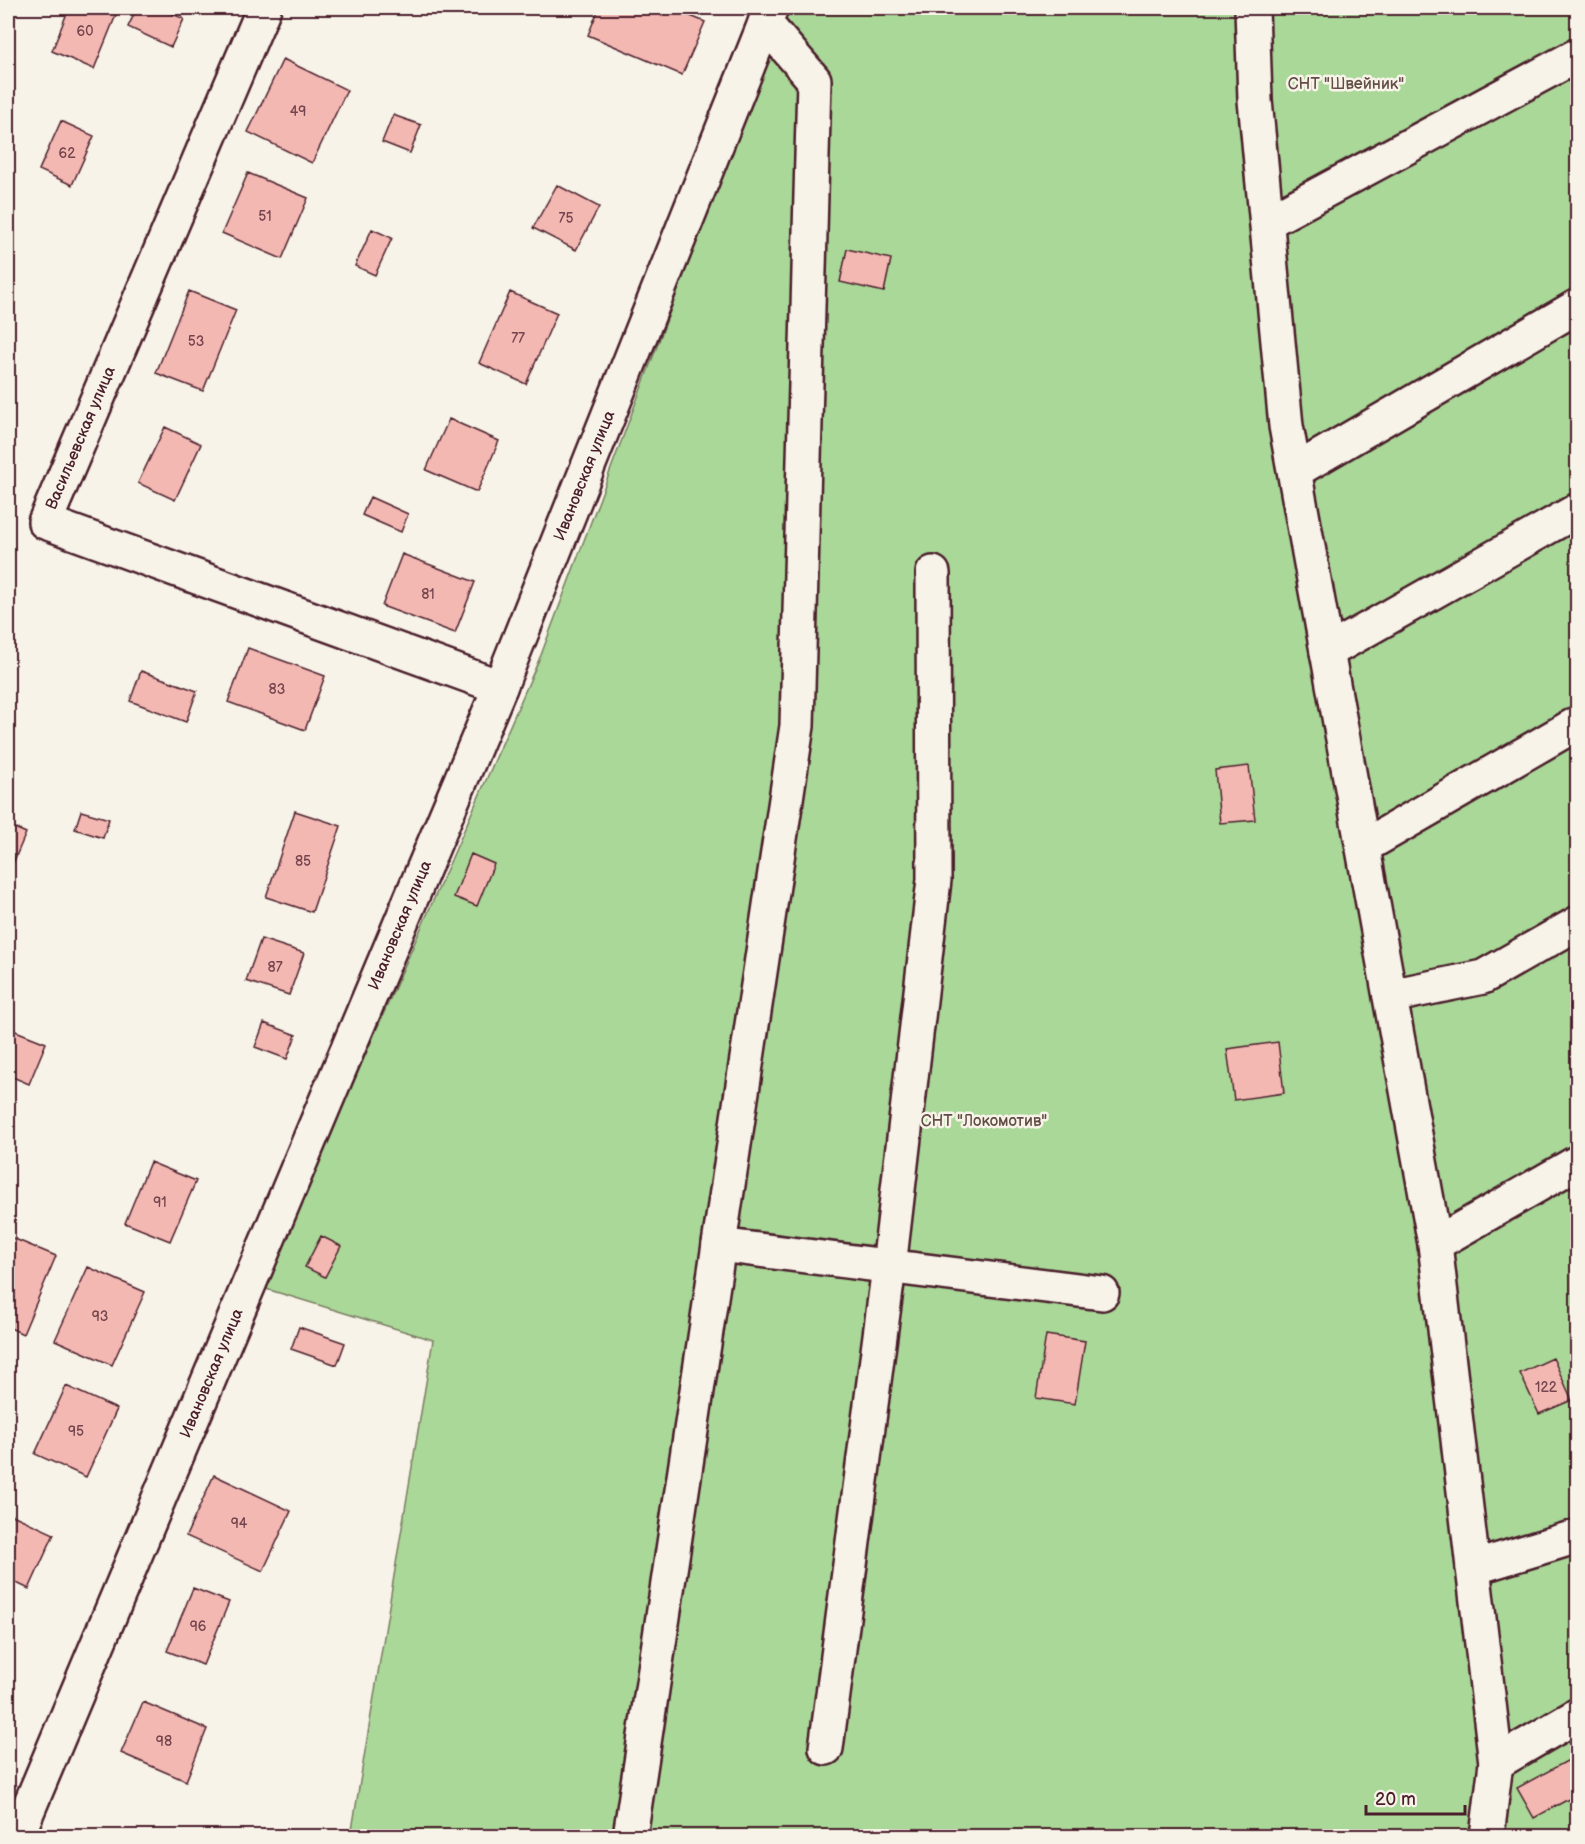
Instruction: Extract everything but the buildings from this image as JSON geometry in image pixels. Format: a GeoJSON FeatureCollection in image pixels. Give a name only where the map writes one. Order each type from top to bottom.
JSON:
{"type":"FeatureCollection","features":[{"type":"Feature","properties":{"kind":"street","name":"Васильевская улица"},"geometry":{"type":"LineString","coordinates":[[264,8],[45,522],[501,687]]}},
{"type":"Feature","properties":{"kind":"street"},"geometry":{"type":"LineString","coordinates":[[1252,8],[1255,100],[1286,426],[1435,1244],[1496,1762],[1487,1836]]}},
{"type":"Feature","properties":{"kind":"street","name":"Ивановская улица"},"geometry":{"type":"LineString","coordinates":[[17,1836],[501,687],[768,15]]}},
{"type":"Feature","properties":{"kind":"street"},"geometry":{"type":"LineString","coordinates":[[630,1836],[797,726],[814,80],[768,15]]}},
{"type":"Feature","properties":{"kind":"street"},"geometry":{"type":"LineString","coordinates":[[1267,222],[1578,55]]}},
{"type":"Feature","properties":{"kind":"street"},"geometry":{"type":"LineString","coordinates":[[1294,471],[1578,306]]}},
{"type":"Feature","properties":{"kind":"street"},"geometry":{"type":"LineString","coordinates":[[1327,652],[1578,510]]}},
{"type":"Feature","properties":{"kind":"street"},"geometry":{"type":"LineString","coordinates":[[826,1748],[889,1266],[934,880],[933,573]]}},
{"type":"Feature","properties":{"kind":"street"},"geometry":{"type":"LineString","coordinates":[[1363,847],[1578,723]]}},
{"type":"Feature","properties":{"kind":"street"},"geometry":{"type":"LineString","coordinates":[[1390,996],[1483,977],[1578,923]]}},
{"type":"Feature","properties":{"kind":"street"},"geometry":{"type":"LineString","coordinates":[[1435,1244],[1578,1162]]}},
{"type":"Feature","properties":{"kind":"street"},"geometry":{"type":"LineString","coordinates":[[719,1245],[1102,1293]]}},
{"type":"Feature","properties":{"kind":"street"},"geometry":{"type":"LineString","coordinates":[[1473,1568],[1578,1536]]}},
{"type":"Feature","properties":{"kind":"street"},"geometry":{"type":"LineString","coordinates":[[1496,1762],[1578,1715]]}},
{"type":"Feature","properties":{"kind":"green space","name":"СНТ \"Локомотив\""},"geometry":{"type":"Polygon","coordinates":[[[784,8],[1577,8],[1577,1836],[351,1836],[433,1340],[263,1288],[541,655],[784,8]]]}},
{"type":"Feature","properties":{"kind":"park label","name":"СНТ \"Швейник\""},"geometry":{"type":"Point","coordinates":[1346,84]}}]}
